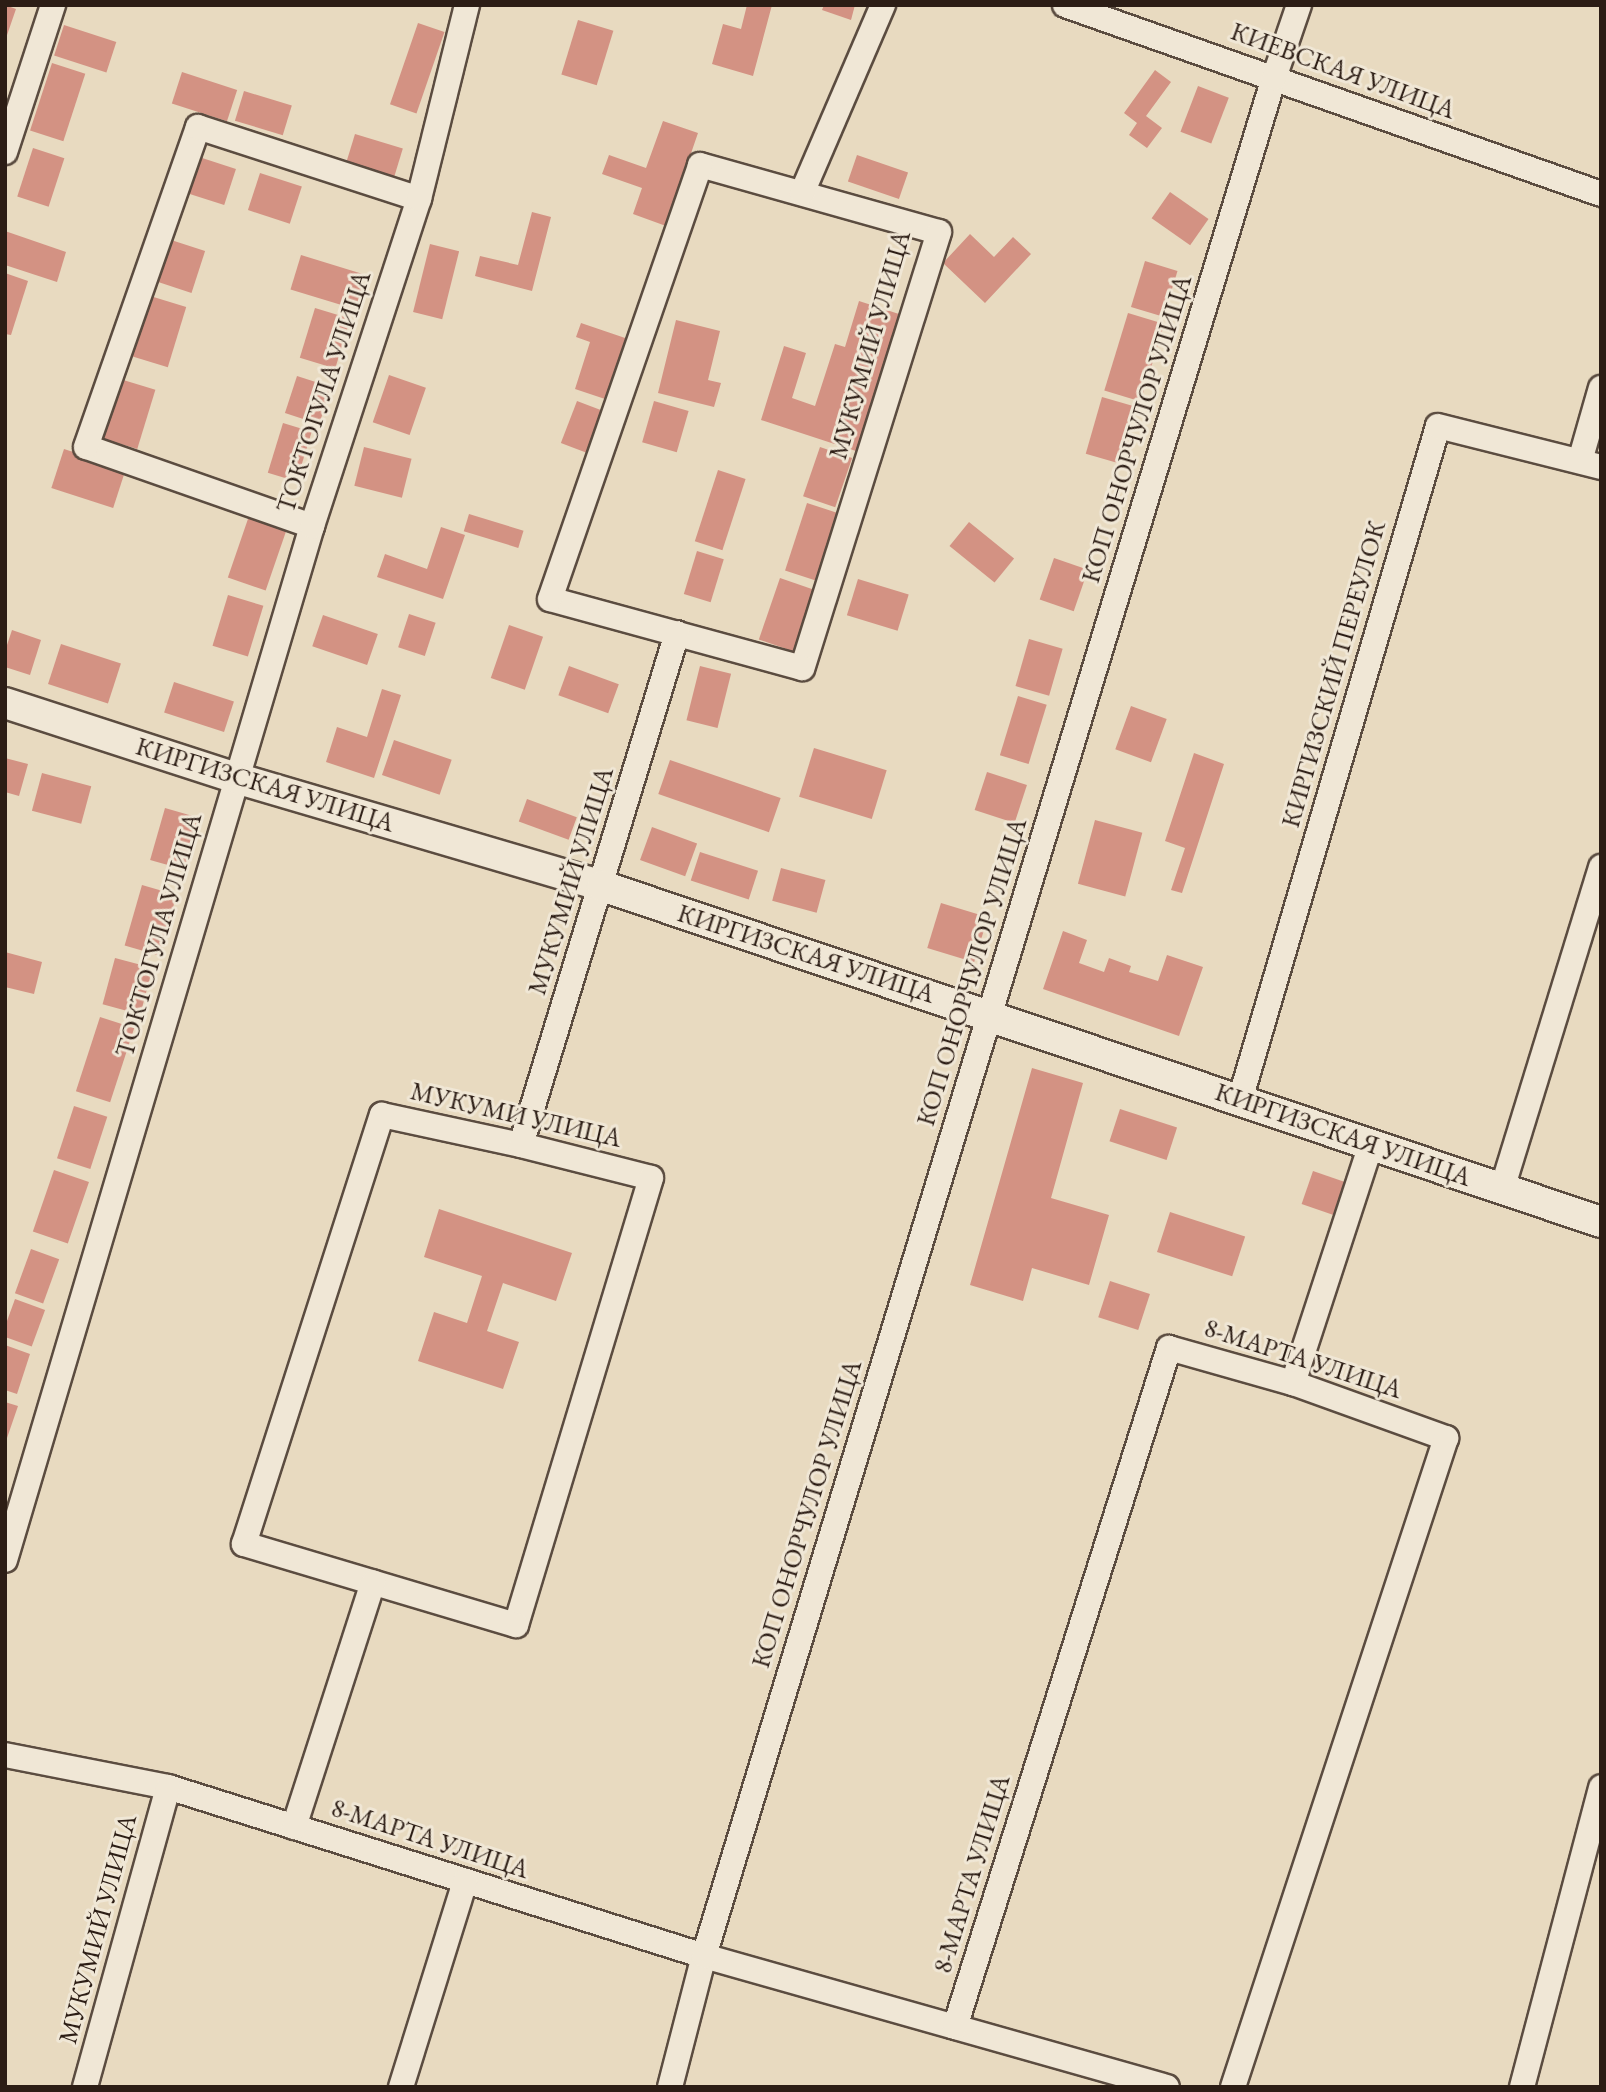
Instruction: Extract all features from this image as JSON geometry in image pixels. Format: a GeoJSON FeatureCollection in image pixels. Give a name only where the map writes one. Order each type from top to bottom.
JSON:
{"type":"FeatureCollection","features":[{"type":"Feature","properties":{"kind":"street"},"geometry":{"type":"LineString","coordinates":[[5,152],[53,5]]}},
{"type":"Feature","properties":{"kind":"street","name":"ТОКТОГУЛА УЛИЦА"},"geometry":{"type":"LineString","coordinates":[[5,1560],[312,526],[418,199],[467,5]]}},
{"type":"Feature","properties":{"kind":"street"},"geometry":{"type":"LineString","coordinates":[[802,192],[883,5]]}},
{"type":"Feature","properties":{"kind":"street","name":"КИЕВСКАЯ УЛИЦА"},"geometry":{"type":"LineString","coordinates":[[1065,5],[1601,194]]}},
{"type":"Feature","properties":{"kind":"street","name":"КОП ОНОРЧУЛОР УЛИЦА"},"geometry":{"type":"LineString","coordinates":[[670,2087],[705,1956],[1274,78],[1299,5]]}},
{"type":"Feature","properties":{"kind":"street"},"geometry":{"type":"LineString","coordinates":[[312,526],[86,447],[198,127],[418,199]]}},
{"type":"Feature","properties":{"kind":"street","name":"МУКУМИЙ УЛИЦА"},"geometry":{"type":"LineString","coordinates":[[700,165],[802,192],[939,232],[802,668],[550,598],[700,165]]}},
{"type":"Feature","properties":{"kind":"street"},"geometry":{"type":"LineString","coordinates":[[1590,464],[1601,388]]}},
{"type":"Feature","properties":{"kind":"street","name":"КИРГИЗСКИЙ ПЕРЕУЛОК"},"geometry":{"type":"LineString","coordinates":[[1240,1100],[1438,426],[1590,464]]}},
{"type":"Feature","properties":{"kind":"street","name":"МУКУМИЙ УЛИЦА"},"geometry":{"type":"LineString","coordinates":[[521,1145],[677,633]]}},
{"type":"Feature","properties":{"kind":"street","name":"КИРГИЗСКАЯ УЛИЦА"},"geometry":{"type":"LineString","coordinates":[[5,703],[236,778],[602,886],[1601,1222]]}},
{"type":"Feature","properties":{"kind":"street"},"geometry":{"type":"LineString","coordinates":[[1502,1189],[1601,867]]}},
{"type":"Feature","properties":{"kind":"street","name":"МУКУМИ УЛИЦА"},"geometry":{"type":"LineString","coordinates":[[382,1115],[521,1145],[651,1178],[516,1625],[373,1582],[244,1544],[382,1115]]}},
{"type":"Feature","properties":{"kind":"street"},"geometry":{"type":"LineString","coordinates":[[1293,1383],[1371,1144]]}},
{"type":"Feature","properties":{"kind":"street","name":"8-МАРТА УЛИЦА"},"geometry":{"type":"LineString","coordinates":[[955,2027],[1169,1348],[1293,1383],[1446,1438],[1233,2087]]}},
{"type":"Feature","properties":{"kind":"street"},"geometry":{"type":"LineString","coordinates":[[294,1827],[373,1582]]}},
{"type":"Feature","properties":{"kind":"street","name":"8-МАРТА УЛИЦА"},"geometry":{"type":"LineString","coordinates":[[5,1755],[168,1787],[705,1956],[955,2027],[1096,2077],[1167,2087]]}},
{"type":"Feature","properties":{"kind":"street","name":"МУКУМИЙ УЛИЦА"},"geometry":{"type":"LineString","coordinates":[[85,2087],[168,1787]]}},
{"type":"Feature","properties":{"kind":"street"},"geometry":{"type":"LineString","coordinates":[[1522,2087],[1601,1787]]}},
{"type":"Feature","properties":{"kind":"street"},"geometry":{"type":"LineString","coordinates":[[401,2087],[465,1881]]}},
{"type":"Feature","properties":{"kind":"building"},"geometry":{"type":"Polygon","coordinates":[[[5,5],[16,9],[6,38],[5,38],[5,5]]]}},
{"type":"Feature","properties":{"kind":"building"},"geometry":{"type":"Polygon","coordinates":[[[747,5],[772,5],[753,76],[712,64],[723,24],[741,29],[747,5]]]}},
{"type":"Feature","properties":{"kind":"building"},"geometry":{"type":"Polygon","coordinates":[[[824,5],[855,5],[851,20],[822,10],[824,5]]]}},
{"type":"Feature","properties":{"kind":"building"},"geometry":{"type":"Polygon","coordinates":[[[578,20],[613,31],[597,85],[561,75],[578,20]]]}},
{"type":"Feature","properties":{"kind":"building"},"geometry":{"type":"Polygon","coordinates":[[[418,23],[444,32],[416,113],[390,104],[418,23]]]}},
{"type":"Feature","properties":{"kind":"building"},"geometry":{"type":"Polygon","coordinates":[[[64,25],[116,42],[106,72],[54,55],[64,25]]]}},
{"type":"Feature","properties":{"kind":"building"},"geometry":{"type":"Polygon","coordinates":[[[52,63],[85,74],[63,141],[30,131],[52,63]]]}},
{"type":"Feature","properties":{"kind":"building"},"geometry":{"type":"Polygon","coordinates":[[[1155,70],[1171,82],[1146,116],[1162,128],[1147,148],[1129,135],[1137,123],[1124,113],[1155,70]]]}},
{"type":"Feature","properties":{"kind":"building"},"geometry":{"type":"Polygon","coordinates":[[[182,72],[237,90],[227,121],[172,103],[182,72]]]}},
{"type":"Feature","properties":{"kind":"building"},"geometry":{"type":"Polygon","coordinates":[[[1198,86],[1229,98],[1211,144],[1180,132],[1198,86]]]}},
{"type":"Feature","properties":{"kind":"building"},"geometry":{"type":"Polygon","coordinates":[[[244,91],[292,106],[283,135],[235,121],[244,91]]]}},
{"type":"Feature","properties":{"kind":"building"},"geometry":{"type":"Polygon","coordinates":[[[663,121],[698,133],[666,226],[633,214],[642,188],[602,174],[609,155],[646,168],[663,121]]]}},
{"type":"Feature","properties":{"kind":"building"},"geometry":{"type":"Polygon","coordinates":[[[355,134],[403,149],[393,180],[345,166],[355,134]]]}},
{"type":"Feature","properties":{"kind":"building"},"geometry":{"type":"Polygon","coordinates":[[[33,148],[64,158],[49,207],[17,197],[33,148]]]}},
{"type":"Feature","properties":{"kind":"building"},"geometry":{"type":"Polygon","coordinates":[[[857,155],[908,173],[899,199],[848,181],[857,155]]]}},
{"type":"Feature","properties":{"kind":"building"},"geometry":{"type":"Polygon","coordinates":[[[196,156],[236,169],[224,205],[184,192],[196,156]]]}},
{"type":"Feature","properties":{"kind":"building"},"geometry":{"type":"Polygon","coordinates":[[[260,173],[302,187],[290,224],[248,210],[260,173]]]}},
{"type":"Feature","properties":{"kind":"building"},"geometry":{"type":"Polygon","coordinates":[[[1170,192],[1209,219],[1190,245],[1152,218],[1170,192]]]}},
{"type":"Feature","properties":{"kind":"building"},"geometry":{"type":"Polygon","coordinates":[[[532,212],[551,217],[532,291],[475,276],[480,256],[518,265],[532,212]]]}},
{"type":"Feature","properties":{"kind":"building"},"geometry":{"type":"Polygon","coordinates":[[[5,231],[66,252],[57,282],[5,265],[5,231]]]}},
{"type":"Feature","properties":{"kind":"building"},"geometry":{"type":"Polygon","coordinates":[[[970,234],[994,257],[1013,237],[1031,254],[985,303],[943,263],[970,234]]]}},
{"type":"Feature","properties":{"kind":"building"},"geometry":{"type":"Polygon","coordinates":[[[168,239],[205,251],[191,293],[154,281],[168,239]]]}},
{"type":"Feature","properties":{"kind":"building"},"geometry":{"type":"Polygon","coordinates":[[[430,244],[459,251],[442,319],[413,312],[430,244]]]}},
{"type":"Feature","properties":{"kind":"building"},"geometry":{"type":"Polygon","coordinates":[[[301,255],[366,275],[356,309],[290,289],[301,255]]]}},
{"type":"Feature","properties":{"kind":"building"},"geometry":{"type":"Polygon","coordinates":[[[1145,261],[1178,271],[1163,317],[1131,307],[1145,261]]]}},
{"type":"Feature","properties":{"kind":"building"},"geometry":{"type":"Polygon","coordinates":[[[5,273],[28,281],[11,335],[5,334],[5,273]]]}},
{"type":"Feature","properties":{"kind":"building"},"geometry":{"type":"Polygon","coordinates":[[[147,295],[186,307],[168,367],[129,355],[147,295]]]}},
{"type":"Feature","properties":{"kind":"building"},"geometry":{"type":"Polygon","coordinates":[[[859,301],[902,315],[859,452],[761,420],[784,346],[806,353],[792,398],[815,406],[835,344],[845,347],[859,301]]]}},
{"type":"Feature","properties":{"kind":"building"},"geometry":{"type":"Polygon","coordinates":[[[315,308],[350,319],[335,369],[300,358],[315,308]]]}},
{"type":"Feature","properties":{"kind":"building"},"geometry":{"type":"Polygon","coordinates":[[[1128,313],[1164,324],[1141,402],[1104,390],[1128,313]]]}},
{"type":"Feature","properties":{"kind":"building"},"geometry":{"type":"Polygon","coordinates":[[[676,320],[720,331],[708,380],[721,383],[714,407],[658,393],[676,320]]]}},
{"type":"Feature","properties":{"kind":"building"},"geometry":{"type":"Polygon","coordinates":[[[581,323],[631,340],[611,401],[575,389],[590,342],[576,337],[581,323]]]}},
{"type":"Feature","properties":{"kind":"building"},"geometry":{"type":"Polygon","coordinates":[[[389,375],[426,388],[410,435],[373,422],[389,375]]]}},
{"type":"Feature","properties":{"kind":"building"},"geometry":{"type":"Polygon","coordinates":[[[297,376],[331,387],[319,424],[285,413],[297,376]]]}},
{"type":"Feature","properties":{"kind":"building"},"geometry":{"type":"Polygon","coordinates":[[[120,379],[155,390],[137,449],[102,438],[120,379]]]}},
{"type":"Feature","properties":{"kind":"building"},"geometry":{"type":"Polygon","coordinates":[[[1102,397],[1137,407],[1120,464],[1086,454],[1102,397]]]}},
{"type":"Feature","properties":{"kind":"building"},"geometry":{"type":"Polygon","coordinates":[[[577,401],[606,412],[590,454],[561,443],[577,401]]]}},
{"type":"Feature","properties":{"kind":"building"},"geometry":{"type":"Polygon","coordinates":[[[654,401],[689,411],[677,452],[642,442],[654,401]]]}},
{"type":"Feature","properties":{"kind":"building"},"geometry":{"type":"Polygon","coordinates":[[[283,423],[312,432],[296,481],[268,473],[283,423]]]}},
{"type":"Feature","properties":{"kind":"building"},"geometry":{"type":"Polygon","coordinates":[[[364,447],[412,459],[402,498],[354,486],[364,447]]]}},
{"type":"Feature","properties":{"kind":"building"},"geometry":{"type":"Polygon","coordinates":[[[820,447],[852,458],[835,507],[803,496],[820,447]]]}},
{"type":"Feature","properties":{"kind":"building"},"geometry":{"type":"Polygon","coordinates":[[[64,449],[126,469],[113,508],[51,488],[64,449]]]}},
{"type":"Feature","properties":{"kind":"building"},"geometry":{"type":"Polygon","coordinates":[[[718,470],[746,479],[722,550],[695,541],[718,470]]]}},
{"type":"Feature","properties":{"kind":"building"},"geometry":{"type":"Polygon","coordinates":[[[807,503],[838,513],[816,581],[785,571],[807,503]]]}},
{"type":"Feature","properties":{"kind":"building"},"geometry":{"type":"Polygon","coordinates":[[[469,514],[524,531],[518,548],[464,531],[469,514]]]}},
{"type":"Feature","properties":{"kind":"building"},"geometry":{"type":"Polygon","coordinates":[[[249,516],[287,529],[266,590],[228,577],[249,516]]]}},
{"type":"Feature","properties":{"kind":"building"},"geometry":{"type":"Polygon","coordinates":[[[969,522],[1014,559],[995,583],[949,546],[969,522]]]}},
{"type":"Feature","properties":{"kind":"building"},"geometry":{"type":"Polygon","coordinates":[[[441,527],[465,535],[443,599],[377,577],[385,554],[427,569],[441,527]]]}},
{"type":"Feature","properties":{"kind":"building"},"geometry":{"type":"Polygon","coordinates":[[[697,551],[724,559],[711,602],[684,594],[697,551]]]}},
{"type":"Feature","properties":{"kind":"building"},"geometry":{"type":"Polygon","coordinates":[[[1054,558],[1088,570],[1074,611],[1040,600],[1054,558]]]}},
{"type":"Feature","properties":{"kind":"building"},"geometry":{"type":"Polygon","coordinates":[[[780,578],[814,590],[793,651],[759,639],[780,578]]]}},
{"type":"Feature","properties":{"kind":"building"},"geometry":{"type":"Polygon","coordinates":[[[858,579],[909,594],[898,631],[847,615],[858,579]]]}},
{"type":"Feature","properties":{"kind":"building"},"geometry":{"type":"Polygon","coordinates":[[[228,595],[263,606],[248,657],[213,646],[228,595]]]}},
{"type":"Feature","properties":{"kind":"building"},"geometry":{"type":"Polygon","coordinates":[[[409,614],[436,623],[425,656],[398,647],[409,614]]]}},
{"type":"Feature","properties":{"kind":"building"},"geometry":{"type":"Polygon","coordinates":[[[323,615],[378,634],[367,665],[312,646],[323,615]]]}},
{"type":"Feature","properties":{"kind":"building"},"geometry":{"type":"Polygon","coordinates":[[[509,625],[543,637],[525,690],[491,678],[509,625]]]}},
{"type":"Feature","properties":{"kind":"building"},"geometry":{"type":"Polygon","coordinates":[[[12,630],[41,640],[30,675],[5,667],[5,651],[12,630]]]}},
{"type":"Feature","properties":{"kind":"building"},"geometry":{"type":"Polygon","coordinates":[[[1029,639],[1063,649],[1049,696],[1015,686],[1029,639]]]}},
{"type":"Feature","properties":{"kind":"building"},"geometry":{"type":"Polygon","coordinates":[[[61,644],[121,663],[108,703],[48,684],[61,644]]]}},
{"type":"Feature","properties":{"kind":"building"},"geometry":{"type":"Polygon","coordinates":[[[569,666],[619,684],[608,713],[558,695],[569,666]]]}},
{"type":"Feature","properties":{"kind":"building"},"geometry":{"type":"Polygon","coordinates":[[[700,666],[731,674],[718,728],[686,720],[700,666]]]}},
{"type":"Feature","properties":{"kind":"building"},"geometry":{"type":"Polygon","coordinates":[[[174,682],[234,701],[224,732],[164,712],[174,682]]]}},
{"type":"Feature","properties":{"kind":"building"},"geometry":{"type":"Polygon","coordinates":[[[382,689],[401,695],[374,778],[326,762],[337,727],[367,737],[382,689]]]}},
{"type":"Feature","properties":{"kind":"building"},"geometry":{"type":"Polygon","coordinates":[[[1018,696],[1047,705],[1029,764],[1000,755],[1018,696]]]}},
{"type":"Feature","properties":{"kind":"building"},"geometry":{"type":"Polygon","coordinates":[[[1131,706],[1167,719],[1151,762],[1115,749],[1131,706]]]}},
{"type":"Feature","properties":{"kind":"building"},"geometry":{"type":"Polygon","coordinates":[[[394,740],[452,760],[440,795],[382,775],[394,740]]]}},
{"type":"Feature","properties":{"kind":"building"},"geometry":{"type":"Polygon","coordinates":[[[814,748],[887,770],[872,819],[799,797],[814,748]]]}},
{"type":"Feature","properties":{"kind":"building"},"geometry":{"type":"Polygon","coordinates":[[[1194,753],[1224,764],[1182,893],[1171,890],[1185,848],[1165,841],[1194,753]]]}},
{"type":"Feature","properties":{"kind":"building"},"geometry":{"type":"Polygon","coordinates":[[[5,758],[28,764],[19,796],[5,792],[5,758]]]}},
{"type":"Feature","properties":{"kind":"building"},"geometry":{"type":"Polygon","coordinates":[[[670,760],[781,798],[769,832],[658,794],[670,760]]]}},
{"type":"Feature","properties":{"kind":"building"},"geometry":{"type":"Polygon","coordinates":[[[987,772],[1027,785],[1015,823],[975,810],[987,772]]]}},
{"type":"Feature","properties":{"kind":"building"},"geometry":{"type":"Polygon","coordinates":[[[42,773],[91,786],[81,824],[32,811],[42,773]]]}},
{"type":"Feature","properties":{"kind":"building"},"geometry":{"type":"Polygon","coordinates":[[[527,799],[577,817],[569,840],[519,822],[527,799]]]}},
{"type":"Feature","properties":{"kind":"building"},"geometry":{"type":"Polygon","coordinates":[[[165,808],[200,818],[185,870],[150,860],[165,808]]]}},
{"type":"Feature","properties":{"kind":"building"},"geometry":{"type":"Polygon","coordinates":[[[1095,820],[1142,833],[1125,896],[1078,884],[1095,820]]]}},
{"type":"Feature","properties":{"kind":"building"},"geometry":{"type":"Polygon","coordinates":[[[652,827],[697,843],[685,876],[640,860],[652,827]]]}},
{"type":"Feature","properties":{"kind":"building"},"geometry":{"type":"Polygon","coordinates":[[[700,852],[758,871],[749,899],[691,881],[700,852]]]}},
{"type":"Feature","properties":{"kind":"building"},"geometry":{"type":"Polygon","coordinates":[[[781,868],[825,880],[817,913],[772,901],[781,868]]]}},
{"type":"Feature","properties":{"kind":"building"},"geometry":{"type":"Polygon","coordinates":[[[142,885],[177,895],[159,955],[125,946],[142,885]]]}},
{"type":"Feature","properties":{"kind":"building"},"geometry":{"type":"Polygon","coordinates":[[[941,903],[988,917],[974,962],[927,948],[941,903]]]}},
{"type":"Feature","properties":{"kind":"building"},"geometry":{"type":"Polygon","coordinates":[[[1063,931],[1087,940],[1079,963],[1104,972],[1109,958],[1131,966],[1129,972],[1158,981],[1167,955],[1203,967],[1179,1036],[1043,989],[1063,931]]]}},
{"type":"Feature","properties":{"kind":"building"},"geometry":{"type":"Polygon","coordinates":[[[5,952],[42,962],[34,994],[5,987],[5,952]]]}},
{"type":"Feature","properties":{"kind":"building"},"geometry":{"type":"Polygon","coordinates":[[[115,958],[153,968],[140,1014],[103,1004],[115,958]]]}},
{"type":"Feature","properties":{"kind":"building"},"geometry":{"type":"Polygon","coordinates":[[[100,1017],[134,1028],[110,1102],[76,1091],[100,1017]]]}},
{"type":"Feature","properties":{"kind":"building"},"geometry":{"type":"Polygon","coordinates":[[[1032,1068],[1083,1083],[1051,1198],[1109,1215],[1089,1285],[1032,1268],[1023,1301],[970,1285],[1032,1068]]]}},
{"type":"Feature","properties":{"kind":"building"},"geometry":{"type":"Polygon","coordinates":[[[74,1106],[107,1117],[90,1169],[57,1158],[74,1106]]]}},
{"type":"Feature","properties":{"kind":"building"},"geometry":{"type":"Polygon","coordinates":[[[1120,1109],[1177,1128],[1167,1160],[1109,1141],[1120,1109]]]}},
{"type":"Feature","properties":{"kind":"building"},"geometry":{"type":"Polygon","coordinates":[[[54,1170],[89,1182],[68,1244],[33,1231],[54,1170]]]}},
{"type":"Feature","properties":{"kind":"building"},"geometry":{"type":"Polygon","coordinates":[[[1313,1171],[1369,1190],[1357,1223],[1302,1204],[1313,1171]]]}},
{"type":"Feature","properties":{"kind":"building"},"geometry":{"type":"Polygon","coordinates":[[[439,1209],[572,1253],[556,1301],[503,1283],[487,1331],[519,1342],[503,1389],[418,1361],[434,1312],[467,1323],[482,1276],[424,1257],[439,1209]]]}},
{"type":"Feature","properties":{"kind":"building"},"geometry":{"type":"Polygon","coordinates":[[[1170,1212],[1245,1236],[1232,1276],[1157,1252],[1170,1212]]]}},
{"type":"Feature","properties":{"kind":"building"},"geometry":{"type":"Polygon","coordinates":[[[31,1249],[59,1259],[43,1303],[15,1293],[31,1249]]]}},
{"type":"Feature","properties":{"kind":"building"},"geometry":{"type":"Polygon","coordinates":[[[1110,1281],[1150,1294],[1138,1330],[1098,1317],[1110,1281]]]}},
{"type":"Feature","properties":{"kind":"building"},"geometry":{"type":"Polygon","coordinates":[[[15,1299],[45,1310],[32,1347],[5,1337],[5,1326],[15,1299]]]}},
{"type":"Feature","properties":{"kind":"building"},"geometry":{"type":"Polygon","coordinates":[[[5,1345],[30,1354],[17,1394],[5,1390],[5,1345]]]}},
{"type":"Feature","properties":{"kind":"building"},"geometry":{"type":"Polygon","coordinates":[[[5,1402],[18,1406],[6,1441],[5,1441],[5,1402]]]}}]}
